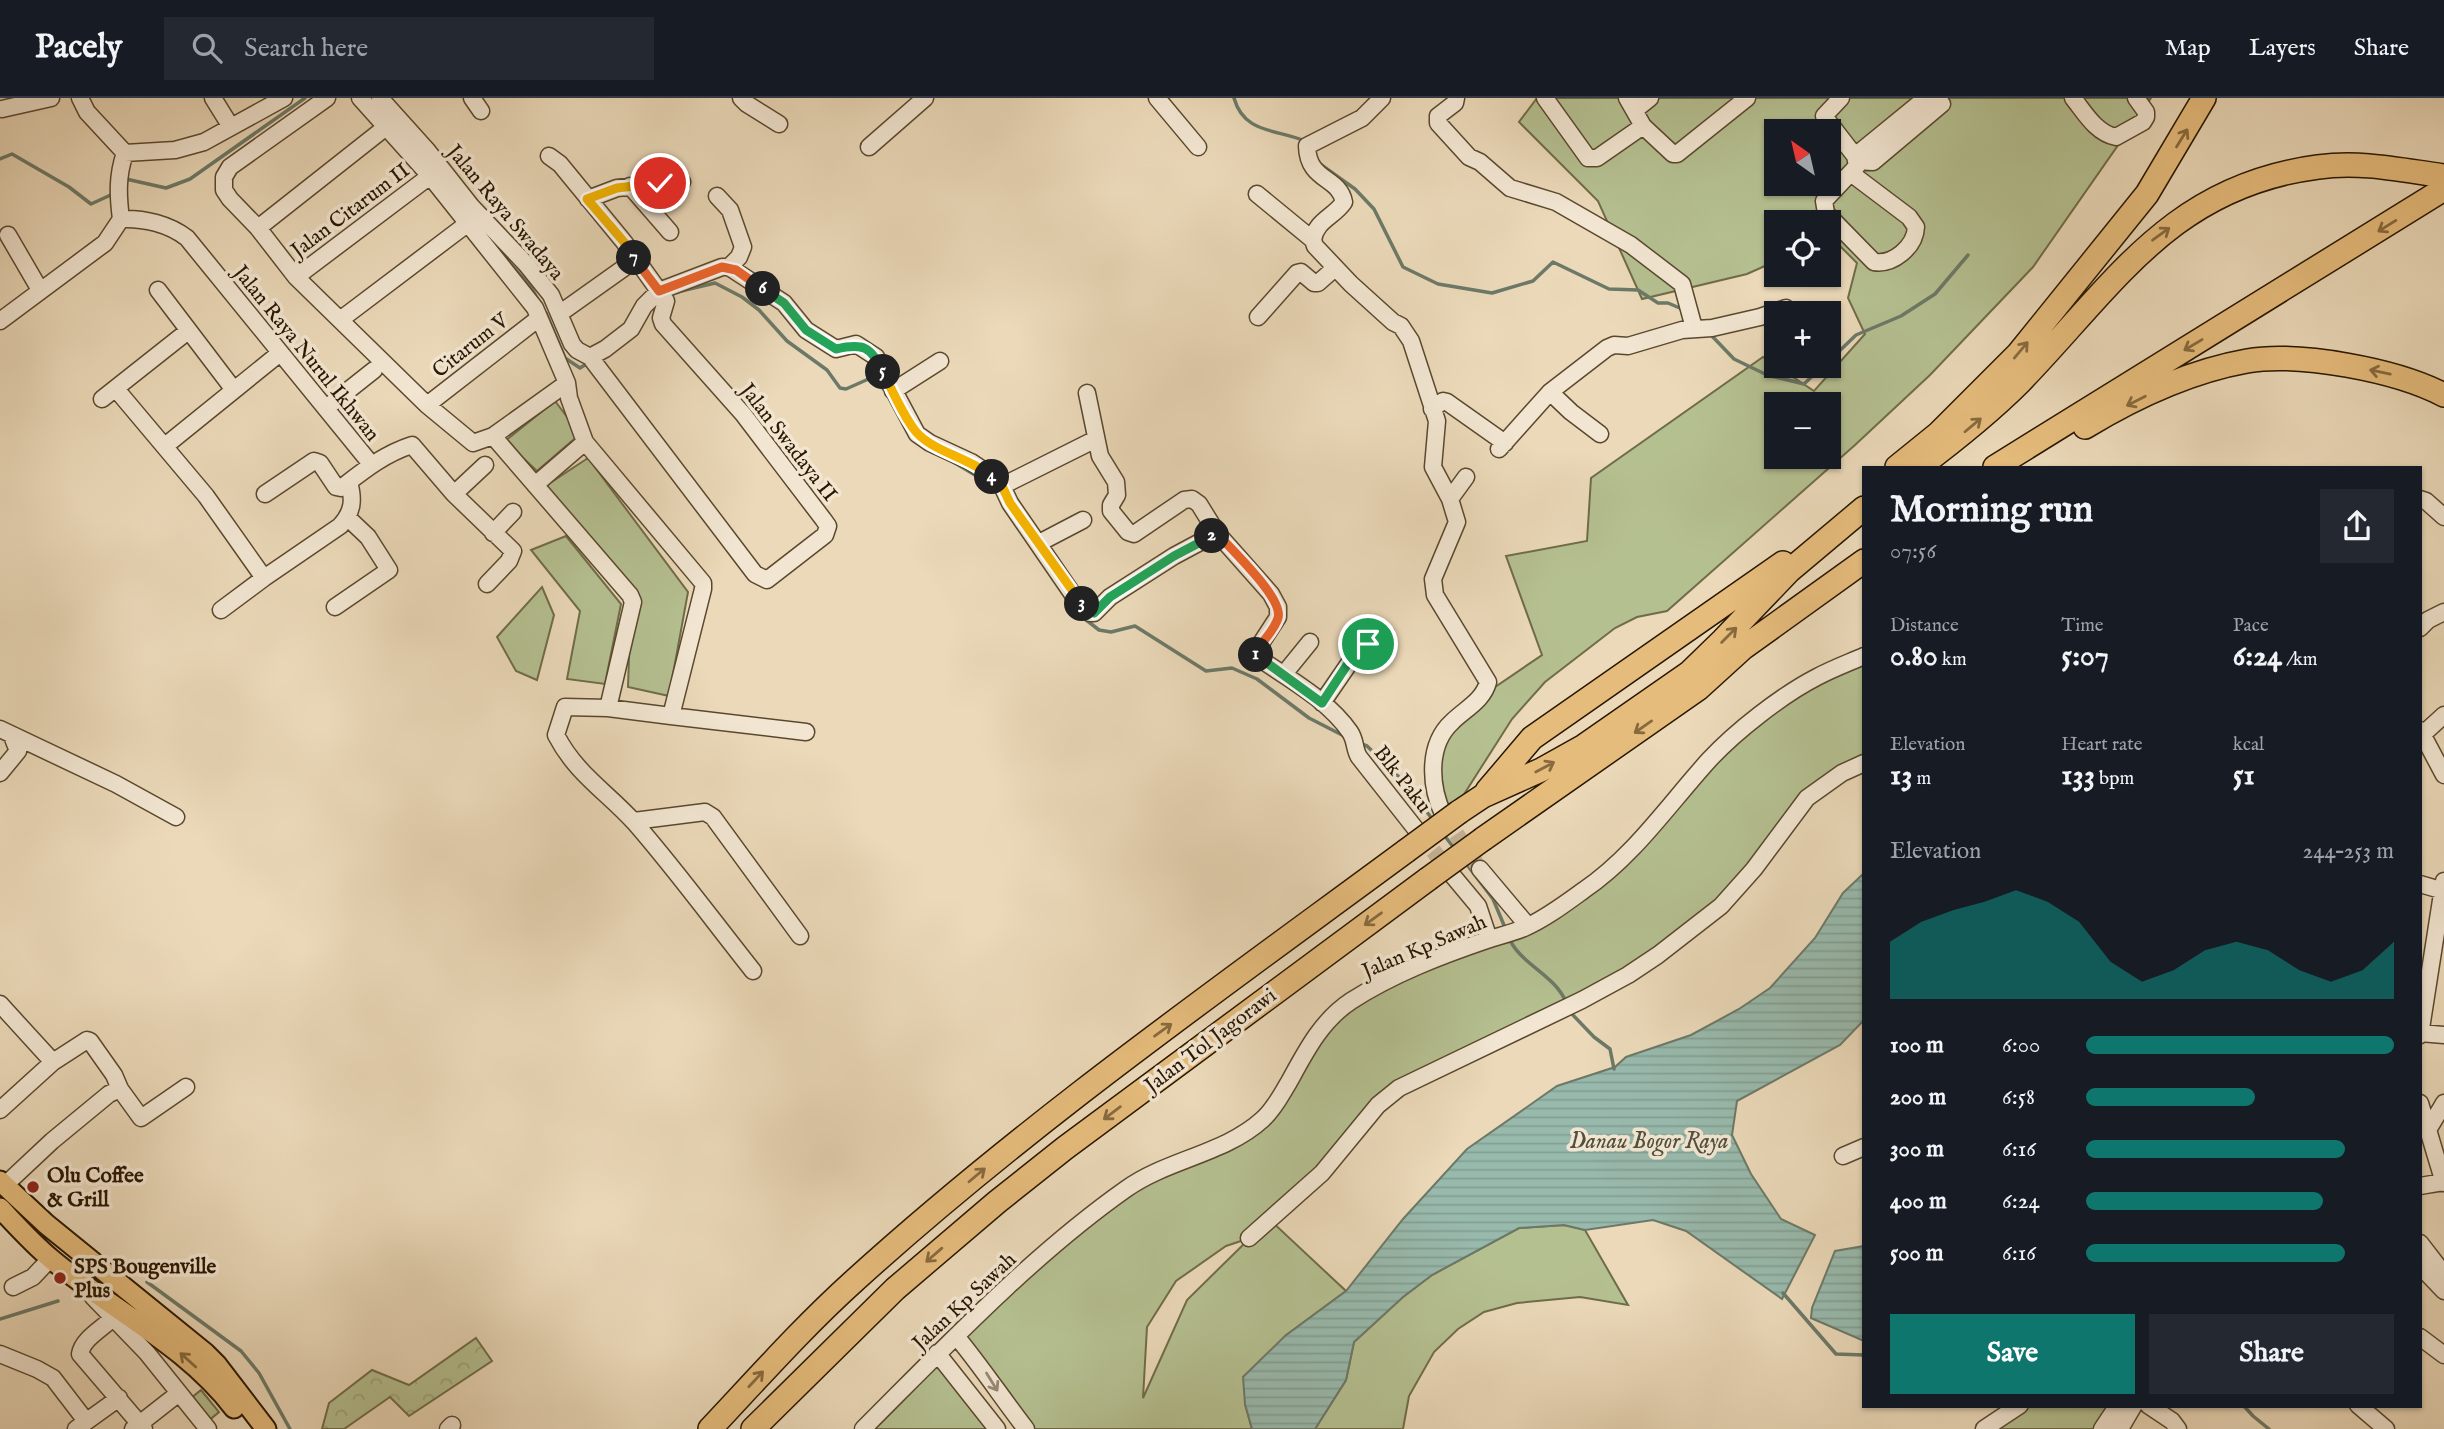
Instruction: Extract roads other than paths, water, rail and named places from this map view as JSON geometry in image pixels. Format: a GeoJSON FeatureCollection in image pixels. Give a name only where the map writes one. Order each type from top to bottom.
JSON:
{"type":"FeatureCollection","features":[{"type":"Feature","properties":{"kind":"highway"},"geometry":{"type":"LineString","coordinates":[[1898,466],[1938,433],[2018,354],[2147,194],[2204,98]]}},
{"type":"Feature","properties":{"kind":"highway"},"geometry":{"type":"LineString","coordinates":[[1920,466],[1990,411],[2130,261],[2152,240],[2193,211],[2235,188],[2318,167],[2383,165],[2444,176]]}},
{"type":"Feature","properties":{"kind":"highway"},"geometry":{"type":"LineString","coordinates":[[1997,466],[2444,189]]}},
{"type":"Feature","properties":{"kind":"highway"},"geometry":{"type":"LineString","coordinates":[[2023,466],[2090,424],[2148,395],[2191,377],[2248,361],[2291,360],[2345,365],[2393,375],[2444,395]]}},
{"type":"Feature","properties":{"kind":"highway"},"geometry":{"type":"LineString","coordinates":[[1483,796],[1532,738],[1781,564],[1862,497]]}},
{"type":"Feature","properties":{"kind":"highway"},"geometry":{"type":"LineString","coordinates":[[1483,796],[1541,770],[1584,746],[1689,673],[1789,571],[1862,510]]}},
{"type":"Feature","properties":{"kind":"highway"},"geometry":{"type":"LineString","coordinates":[[1699,688],[1743,648],[1862,562]]}},
{"type":"Feature","properties":{"kind":"highway"},"geometry":{"type":"LineString","coordinates":[[1699,688],[1717,679],[1862,576]]}},
{"type":"Feature","properties":{"kind":"highway","name":"Jalan Tol Jagorawi"},"geometry":{"type":"LineString","coordinates":[[753,1429],[895,1289],[997,1202],[1076,1140],[1483,839],[1699,688]]}},
{"type":"Feature","properties":{"kind":"highway","name":"Jalan Tol Jagorawi"},"geometry":{"type":"LineString","coordinates":[[710,1429],[852,1283],[960,1190],[1129,1055],[1451,813],[1483,796]]}},
{"type":"Feature","properties":{"kind":"main road"},"geometry":{"type":"LineString","coordinates":[[3,1194],[46,1224],[122,1308],[186,1337],[217,1365],[266,1429]]}},
{"type":"Feature","properties":{"kind":"main road"},"geometry":{"type":"LineString","coordinates":[[3,1194],[32,1241],[50,1259],[122,1308],[182,1354],[215,1386],[250,1429]]}},
{"type":"Feature","properties":{"kind":"main road"},"geometry":{"type":"LineString","coordinates":[[32,1241],[46,1224]]}},
{"type":"Feature","properties":{"kind":"street"},"geometry":{"type":"LineString","coordinates":[[2,109],[51,98]]}},
{"type":"Feature","properties":{"kind":"street"},"geometry":{"type":"LineString","coordinates":[[80,98],[87,112],[125,153]]}},
{"type":"Feature","properties":{"kind":"street"},"geometry":{"type":"LineString","coordinates":[[213,98],[231,127]]}},
{"type":"Feature","properties":{"kind":"street"},"geometry":{"type":"LineString","coordinates":[[125,153],[175,149],[204,142],[231,127],[284,107],[327,98]]}},
{"type":"Feature","properties":{"kind":"street"},"geometry":{"type":"LineString","coordinates":[[360,98],[430,176],[535,308],[567,383],[569,398],[584,442],[703,583],[704,589],[671,716]]}},
{"type":"Feature","properties":{"kind":"street","name":"Jalan Raya Swadaya"},"geometry":{"type":"LineString","coordinates":[[380,98],[486,223],[533,272],[551,295],[572,344],[592,360]]}},
{"type":"Feature","properties":{"kind":"street"},"geometry":{"type":"LineString","coordinates":[[741,98],[779,124]]}},
{"type":"Feature","properties":{"kind":"street"},"geometry":{"type":"LineString","coordinates":[[869,146],[925,98]]}},
{"type":"Feature","properties":{"kind":"street"},"geometry":{"type":"LineString","coordinates":[[1157,98],[1198,147]]}},
{"type":"Feature","properties":{"kind":"street"},"geometry":{"type":"LineString","coordinates":[[1382,98],[1362,118],[1307,146],[1307,157],[1312,169],[1344,197],[1344,202],[1315,231],[1313,240],[1315,246],[1335,268],[1408,334],[1437,421],[1433,467],[1450,499],[1457,522],[1433,579],[1433,588],[1488,682],[1480,697],[1442,733],[1434,753],[1434,788],[1451,813]]}},
{"type":"Feature","properties":{"kind":"street"},"geometry":{"type":"LineString","coordinates":[[1456,98],[1455,103],[1438,116],[1438,123],[1469,157],[1480,162],[1510,188],[1556,202],[1631,245],[1682,284],[1694,328]]}},
{"type":"Feature","properties":{"kind":"street"},"geometry":{"type":"LineString","coordinates":[[1545,98],[1588,158],[1597,158],[1643,126]]}},
{"type":"Feature","properties":{"kind":"street"},"geometry":{"type":"LineString","coordinates":[[1650,98],[1631,104],[1643,126],[1673,154],[1677,154],[1747,98]]}},
{"type":"Feature","properties":{"kind":"street"},"geometry":{"type":"LineString","coordinates":[[1841,98],[1824,116],[1855,164],[1916,227],[1912,244],[1891,260],[1882,263],[1874,262],[1826,213],[1824,201],[1855,164],[1926,98]]}},
{"type":"Feature","properties":{"kind":"street"},"geometry":{"type":"LineString","coordinates":[[1855,164],[1873,162],[1942,104],[1937,98]]}},
{"type":"Feature","properties":{"kind":"street"},"geometry":{"type":"LineString","coordinates":[[2073,98],[2098,129],[2108,136],[2116,137],[2143,122],[2146,117],[2146,112],[2136,98]]}},
{"type":"Feature","properties":{"kind":"street"},"geometry":{"type":"LineString","coordinates":[[284,107],[230,167],[223,177],[225,190],[296,277],[427,405],[473,443],[493,436],[567,383]]}},
{"type":"Feature","properties":{"kind":"street"},"geometry":{"type":"LineString","coordinates":[[258,228],[386,127]]}},
{"type":"Feature","properties":{"kind":"street"},"geometry":{"type":"LineString","coordinates":[[0,321],[105,243],[120,208],[121,166],[125,153]]}},
{"type":"Feature","properties":{"kind":"street"},"geometry":{"type":"LineString","coordinates":[[549,156],[560,164],[624,242],[662,296]]}},
{"type":"Feature","properties":{"kind":"street","name":"Jalan Citarum II"},"geometry":{"type":"LineString","coordinates":[[296,277],[430,176]]}},
{"type":"Feature","properties":{"kind":"street"},"geometry":{"type":"LineString","coordinates":[[587,199],[609,190],[630,186],[682,182]]}},
{"type":"Feature","properties":{"kind":"street"},"geometry":{"type":"LineString","coordinates":[[630,186],[670,232]]}},
{"type":"Feature","properties":{"kind":"street"},"geometry":{"type":"LineString","coordinates":[[1258,194],[1313,240]]}},
{"type":"Feature","properties":{"kind":"street"},"geometry":{"type":"LineString","coordinates":[[717,196],[730,211],[743,247],[739,257],[729,267]]}},
{"type":"Feature","properties":{"kind":"street","name":"Jalan Raya Nurul Ikhwan"},"geometry":{"type":"LineString","coordinates":[[120,208],[175,230],[187,238],[371,464],[412,445],[454,494],[509,547],[513,555],[487,584]]}},
{"type":"Feature","properties":{"kind":"street"},"geometry":{"type":"LineString","coordinates":[[340,320],[467,224]]}},
{"type":"Feature","properties":{"kind":"street"},"geometry":{"type":"LineString","coordinates":[[8,235],[40,290]]}},
{"type":"Feature","properties":{"kind":"street"},"geometry":{"type":"LineString","coordinates":[[559,314],[635,260]]}},
{"type":"Feature","properties":{"kind":"street"},"geometry":{"type":"LineString","coordinates":[[592,360],[631,329],[644,306],[722,267],[729,267],[784,303],[806,330],[836,349],[856,344],[876,357],[917,434],[971,462],[1002,486],[1010,503],[1076,599],[1090,613],[1174,556],[1217,533]]}},
{"type":"Feature","properties":{"kind":"street"},"geometry":{"type":"LineString","coordinates":[[1258,317],[1297,273],[1301,272],[1314,283],[1318,283],[1335,268]]}},
{"type":"Feature","properties":{"kind":"street"},"geometry":{"type":"LineString","coordinates":[[158,290],[234,390]]}},
{"type":"Feature","properties":{"kind":"street","name":"Jalan Swadaya II"},"geometry":{"type":"LineString","coordinates":[[592,360],[761,579],[767,580],[825,535],[828,526],[816,509],[743,414],[663,324],[662,296]]}},
{"type":"Feature","properties":{"kind":"street"},"geometry":{"type":"LineString","coordinates":[[1432,409],[1443,401],[1447,402],[1502,446],[1550,392],[1607,348],[1628,346],[1667,333],[1712,328],[1764,316]]}},
{"type":"Feature","properties":{"kind":"street","name":"Citarum V"},"geometry":{"type":"LineString","coordinates":[[427,405],[539,318]]}},
{"type":"Feature","properties":{"kind":"street"},"geometry":{"type":"LineString","coordinates":[[102,399],[188,331]]}},
{"type":"Feature","properties":{"kind":"street"},"geometry":{"type":"LineString","coordinates":[[165,446],[280,352]]}},
{"type":"Feature","properties":{"kind":"street"},"geometry":{"type":"LineString","coordinates":[[893,391],[940,361]]}},
{"type":"Feature","properties":{"kind":"street"},"geometry":{"type":"LineString","coordinates":[[326,408],[374,370]]}},
{"type":"Feature","properties":{"kind":"street"},"geometry":{"type":"LineString","coordinates":[[116,389],[206,496],[264,578]]}},
{"type":"Feature","properties":{"kind":"street"},"geometry":{"type":"LineString","coordinates":[[1550,392],[1600,434]]}},
{"type":"Feature","properties":{"kind":"street","name":"Blk Paku"},"geometry":{"type":"LineString","coordinates":[[1087,393],[1100,456],[1116,482],[1117,495],[1111,505],[1111,511],[1128,531],[1134,534],[1178,503],[1192,499],[1199,504],[1217,533],[1271,594],[1278,607],[1278,617],[1256,654],[1322,703],[1349,730],[1355,745],[1412,842]]}},
{"type":"Feature","properties":{"kind":"street"},"geometry":{"type":"LineString","coordinates":[[493,436],[634,602],[608,708]]}},
{"type":"Feature","properties":{"kind":"street"},"geometry":{"type":"LineString","coordinates":[[1002,486],[1096,439]]}},
{"type":"Feature","properties":{"kind":"street"},"geometry":{"type":"LineString","coordinates":[[534,485],[584,442]]}},
{"type":"Feature","properties":{"kind":"street"},"geometry":{"type":"LineString","coordinates":[[265,494],[314,461],[320,463],[338,488],[371,464]]}},
{"type":"Feature","properties":{"kind":"street"},"geometry":{"type":"LineString","coordinates":[[454,494],[485,465]]}},
{"type":"Feature","properties":{"kind":"street"},"geometry":{"type":"LineString","coordinates":[[1450,499],[1466,477]]}},
{"type":"Feature","properties":{"kind":"street"},"geometry":{"type":"LineString","coordinates":[[221,610],[348,518],[353,497],[349,482]]}},
{"type":"Feature","properties":{"kind":"street"},"geometry":{"type":"LineString","coordinates":[[2422,500],[2444,517]]}},
{"type":"Feature","properties":{"kind":"street"},"geometry":{"type":"LineString","coordinates":[[493,533],[513,512]]}},
{"type":"Feature","properties":{"kind":"street"},"geometry":{"type":"LineString","coordinates":[[335,607],[389,570],[368,537],[348,518]]}},
{"type":"Feature","properties":{"kind":"street"},"geometry":{"type":"LineString","coordinates":[[1039,542],[1083,520]]}},
{"type":"Feature","properties":{"kind":"street"},"geometry":{"type":"LineString","coordinates":[[2422,626],[2444,612]]}},
{"type":"Feature","properties":{"kind":"street"},"geometry":{"type":"LineString","coordinates":[[1322,703],[1355,656],[1386,634]]}},
{"type":"Feature","properties":{"kind":"street"},"geometry":{"type":"LineString","coordinates":[[1351,635],[1355,656]]}},
{"type":"Feature","properties":{"kind":"street"},"geometry":{"type":"LineString","coordinates":[[1284,674],[1310,642]]}},
{"type":"Feature","properties":{"kind":"street","name":"Jalan Kp Sawah"},"geometry":{"type":"LineString","coordinates":[[863,1429],[937,1353],[1077,1225],[1121,1192],[1156,1171],[1220,1146],[1264,1119],[1276,1105],[1309,1044],[1320,1029],[1347,1004],[1384,981],[1525,927],[1611,870],[1712,757],[1765,711],[1815,678],[1862,657]]}},
{"type":"Feature","properties":{"kind":"street"},"geometry":{"type":"LineString","coordinates":[[753,971],[634,821],[588,780],[566,754],[556,735],[565,707],[608,708],[806,732]]}},
{"type":"Feature","properties":{"kind":"street"},"geometry":{"type":"LineString","coordinates":[[2422,731],[2444,715]]}},
{"type":"Feature","properties":{"kind":"street"},"geometry":{"type":"LineString","coordinates":[[2,766],[18,751],[6,732]]}},
{"type":"Feature","properties":{"kind":"street"},"geometry":{"type":"LineString","coordinates":[[6,732],[116,784],[176,817]]}},
{"type":"Feature","properties":{"kind":"street"},"geometry":{"type":"LineString","coordinates":[[2422,734],[2444,775]]}},
{"type":"Feature","properties":{"kind":"street"},"geometry":{"type":"LineString","coordinates":[[1250,1238],[1322,1173],[1378,1105],[1399,1088],[1582,1000],[1628,975],[1686,935],[1721,906],[1754,869],[1807,798],[1842,773],[1862,764]]}},
{"type":"Feature","properties":{"kind":"street"},"geometry":{"type":"LineString","coordinates":[[634,821],[705,812],[713,817],[800,936]]}},
{"type":"Feature","properties":{"kind":"street"},"geometry":{"type":"LineString","coordinates":[[1480,869],[1525,927]]}},
{"type":"Feature","properties":{"kind":"street"},"geometry":{"type":"LineString","coordinates":[[1453,876],[1478,906],[1493,938]]}},
{"type":"Feature","properties":{"kind":"street"},"geometry":{"type":"LineString","coordinates":[[2422,884],[2443,887],[2422,1021]]}},
{"type":"Feature","properties":{"kind":"street"},"geometry":{"type":"LineString","coordinates":[[0,1004],[53,1062]]}},
{"type":"Feature","properties":{"kind":"street"},"geometry":{"type":"LineString","coordinates":[[2422,1034],[2444,1035]]}},
{"type":"Feature","properties":{"kind":"street"},"geometry":{"type":"LineString","coordinates":[[3,1102],[53,1062],[90,1041],[141,1118],[186,1087]]}},
{"type":"Feature","properties":{"kind":"street"},"geometry":{"type":"LineString","coordinates":[[3,1194],[52,1141],[109,1094],[120,1089]]}},
{"type":"Feature","properties":{"kind":"street"},"geometry":{"type":"LineString","coordinates":[[2428,1130],[2444,1103]]}},
{"type":"Feature","properties":{"kind":"street"},"geometry":{"type":"LineString","coordinates":[[2422,1110],[2444,1182],[2422,1186]]}},
{"type":"Feature","properties":{"kind":"street"},"geometry":{"type":"LineString","coordinates":[[1843,1156],[1862,1148]]}},
{"type":"Feature","properties":{"kind":"street"},"geometry":{"type":"LineString","coordinates":[[2422,1246],[2444,1274]]}},
{"type":"Feature","properties":{"kind":"street"},"geometry":{"type":"LineString","coordinates":[[13,1287],[33,1277],[50,1259]]}},
{"type":"Feature","properties":{"kind":"street"},"geometry":{"type":"LineString","coordinates":[[2422,1268],[2444,1291]]}},
{"type":"Feature","properties":{"kind":"street"},"geometry":{"type":"LineString","coordinates":[[180,1393],[139,1427],[119,1398],[80,1354],[84,1344],[122,1308],[147,1353],[180,1393],[208,1429]]}},
{"type":"Feature","properties":{"kind":"street"},"geometry":{"type":"LineString","coordinates":[[956,1336],[1026,1429]]}},
{"type":"Feature","properties":{"kind":"street"},"geometry":{"type":"LineString","coordinates":[[2422,1338],[2444,1355]]}},
{"type":"Feature","properties":{"kind":"street"},"geometry":{"type":"LineString","coordinates":[[937,1353],[997,1429]]}},
{"type":"Feature","properties":{"kind":"street"},"geometry":{"type":"LineString","coordinates":[[0,1354],[53,1378],[81,1425],[119,1398]]}},
{"type":"Feature","properties":{"kind":"street"},"geometry":{"type":"LineString","coordinates":[[1984,1429],[2016,1408]]}},
{"type":"Feature","properties":{"kind":"street"},"geometry":{"type":"LineString","coordinates":[[2102,1429],[2116,1408]]}},
{"type":"Feature","properties":{"kind":"street"},"geometry":{"type":"LineString","coordinates":[[2120,1429],[2132,1408]]}},
{"type":"Feature","properties":{"kind":"street"},"geometry":{"type":"LineString","coordinates":[[2152,1408],[2172,1421],[2178,1429]]}},
{"type":"Feature","properties":{"kind":"street"},"geometry":{"type":"LineString","coordinates":[[2361,1408],[2380,1427]]}},
{"type":"Feature","properties":{"kind":"water","name":"Danau Bogor Raya"},"geometry":{"type":"Polygon","coordinates":[[[1862,875],[1862,1022],[1840,1045],[1737,1101],[1732,1135],[1751,1174],[1781,1219],[1815,1235],[1782,1299],[1686,1231],[1653,1220],[1585,1230],[1564,1225],[1519,1228],[1432,1275],[1403,1297],[1354,1342],[1346,1380],[1315,1429],[1252,1429],[1245,1404],[1243,1377],[1285,1336],[1346,1291],[1403,1219],[1467,1149],[1557,1086],[1615,1067],[1626,1057],[1691,1035],[1739,1009],[1770,988],[1815,938],[1843,893],[1862,875]]]}},
{"type":"Feature","properties":{"kind":"water"},"geometry":{"type":"Polygon","coordinates":[[[1862,1246],[1862,1340],[1811,1318],[1812,1308],[1835,1251],[1862,1246]]]}},
{"type":"Feature","properties":{"kind":"waterway"},"geometry":{"type":"LineString","coordinates":[[126,179],[166,188],[190,179],[305,98]]}},
{"type":"Feature","properties":{"kind":"waterway"},"geometry":{"type":"LineString","coordinates":[[1234,98],[1239,110],[1253,124],[1305,141]]}},
{"type":"Feature","properties":{"kind":"waterway"},"geometry":{"type":"LineString","coordinates":[[0,159],[12,154],[69,187],[91,204],[115,193]]}},
{"type":"Feature","properties":{"kind":"waterway"},"geometry":{"type":"LineString","coordinates":[[1320,164],[1355,189],[1374,209],[1403,267],[1438,284],[1492,293],[1533,281],[1553,262],[1609,289],[1638,290],[1658,303],[1668,303],[1682,309]]}},
{"type":"Feature","properties":{"kind":"waterway"},"geometry":{"type":"LineString","coordinates":[[500,252],[531,287],[540,303]]}},
{"type":"Feature","properties":{"kind":"waterway"},"geometry":{"type":"LineString","coordinates":[[1841,349],[1856,335],[1901,316],[1935,294],[1968,255]]}},
{"type":"Feature","properties":{"kind":"waterway"},"geometry":{"type":"LineString","coordinates":[[677,292],[715,283],[742,297],[759,310],[787,341],[827,370],[840,388],[846,389],[873,377],[887,393]]}},
{"type":"Feature","properties":{"kind":"waterway"},"geometry":{"type":"LineString","coordinates":[[546,313],[565,358],[580,368],[588,363]]}},
{"type":"Feature","properties":{"kind":"waterway"},"geometry":{"type":"LineString","coordinates":[[1711,335],[1734,359],[1764,374]]}},
{"type":"Feature","properties":{"kind":"waterway"},"geometry":{"type":"LineString","coordinates":[[1779,378],[1804,384],[1810,378]]}},
{"type":"Feature","properties":{"kind":"waterway"},"geometry":{"type":"LineString","coordinates":[[950,460],[985,481]]}},
{"type":"Feature","properties":{"kind":"waterway"},"geometry":{"type":"LineString","coordinates":[[1066,595],[1067,605],[1099,630],[1111,632],[1135,626],[1206,671],[1232,668],[1257,679],[1309,718],[1346,737]]}},
{"type":"Feature","properties":{"kind":"waterway"},"geometry":{"type":"LineString","coordinates":[[1359,743],[1367,746],[1404,782],[1433,820]]}},
{"type":"Feature","properties":{"kind":"waterway"},"geometry":{"type":"LineString","coordinates":[[1444,835],[1454,848]]}},
{"type":"Feature","properties":{"kind":"waterway"},"geometry":{"type":"LineString","coordinates":[[1465,862],[1493,899],[1506,930]]}},
{"type":"Feature","properties":{"kind":"waterway"},"geometry":{"type":"LineString","coordinates":[[1509,938],[1521,955],[1554,984],[1566,1002]]}},
{"type":"Feature","properties":{"kind":"waterway"},"geometry":{"type":"LineString","coordinates":[[1570,1012],[1610,1049],[1614,1069]]}},
{"type":"Feature","properties":{"kind":"waterway"},"geometry":{"type":"LineString","coordinates":[[147,1282],[241,1351],[259,1373],[290,1429]]}},
{"type":"Feature","properties":{"kind":"waterway"},"geometry":{"type":"LineString","coordinates":[[1783,1293],[1836,1354],[1862,1355]]}},
{"type":"Feature","properties":{"kind":"waterway"},"geometry":{"type":"LineString","coordinates":[[0,1319],[58,1301]]}},
{"type":"Feature","properties":{"kind":"waterway"},"geometry":{"type":"LineString","coordinates":[[2246,1408],[2269,1429]]}},
{"type":"Feature","properties":{"kind":"tunnel"},"geometry":{"type":"LineString","coordinates":[[1443,814],[1480,869]]}},
{"type":"Feature","properties":{"kind":"tunnel"},"geometry":{"type":"LineString","coordinates":[[1418,832],[1452,874]]}},
{"type":"Feature","properties":{"kind":"place","name":"Olu Coffee & Grill"},"geometry":{"type":"Point","coordinates":[33,1187]}},
{"type":"Feature","properties":{"kind":"place","name":"SPS Bougenville Plus"},"geometry":{"type":"Point","coordinates":[60,1278]}}]}
